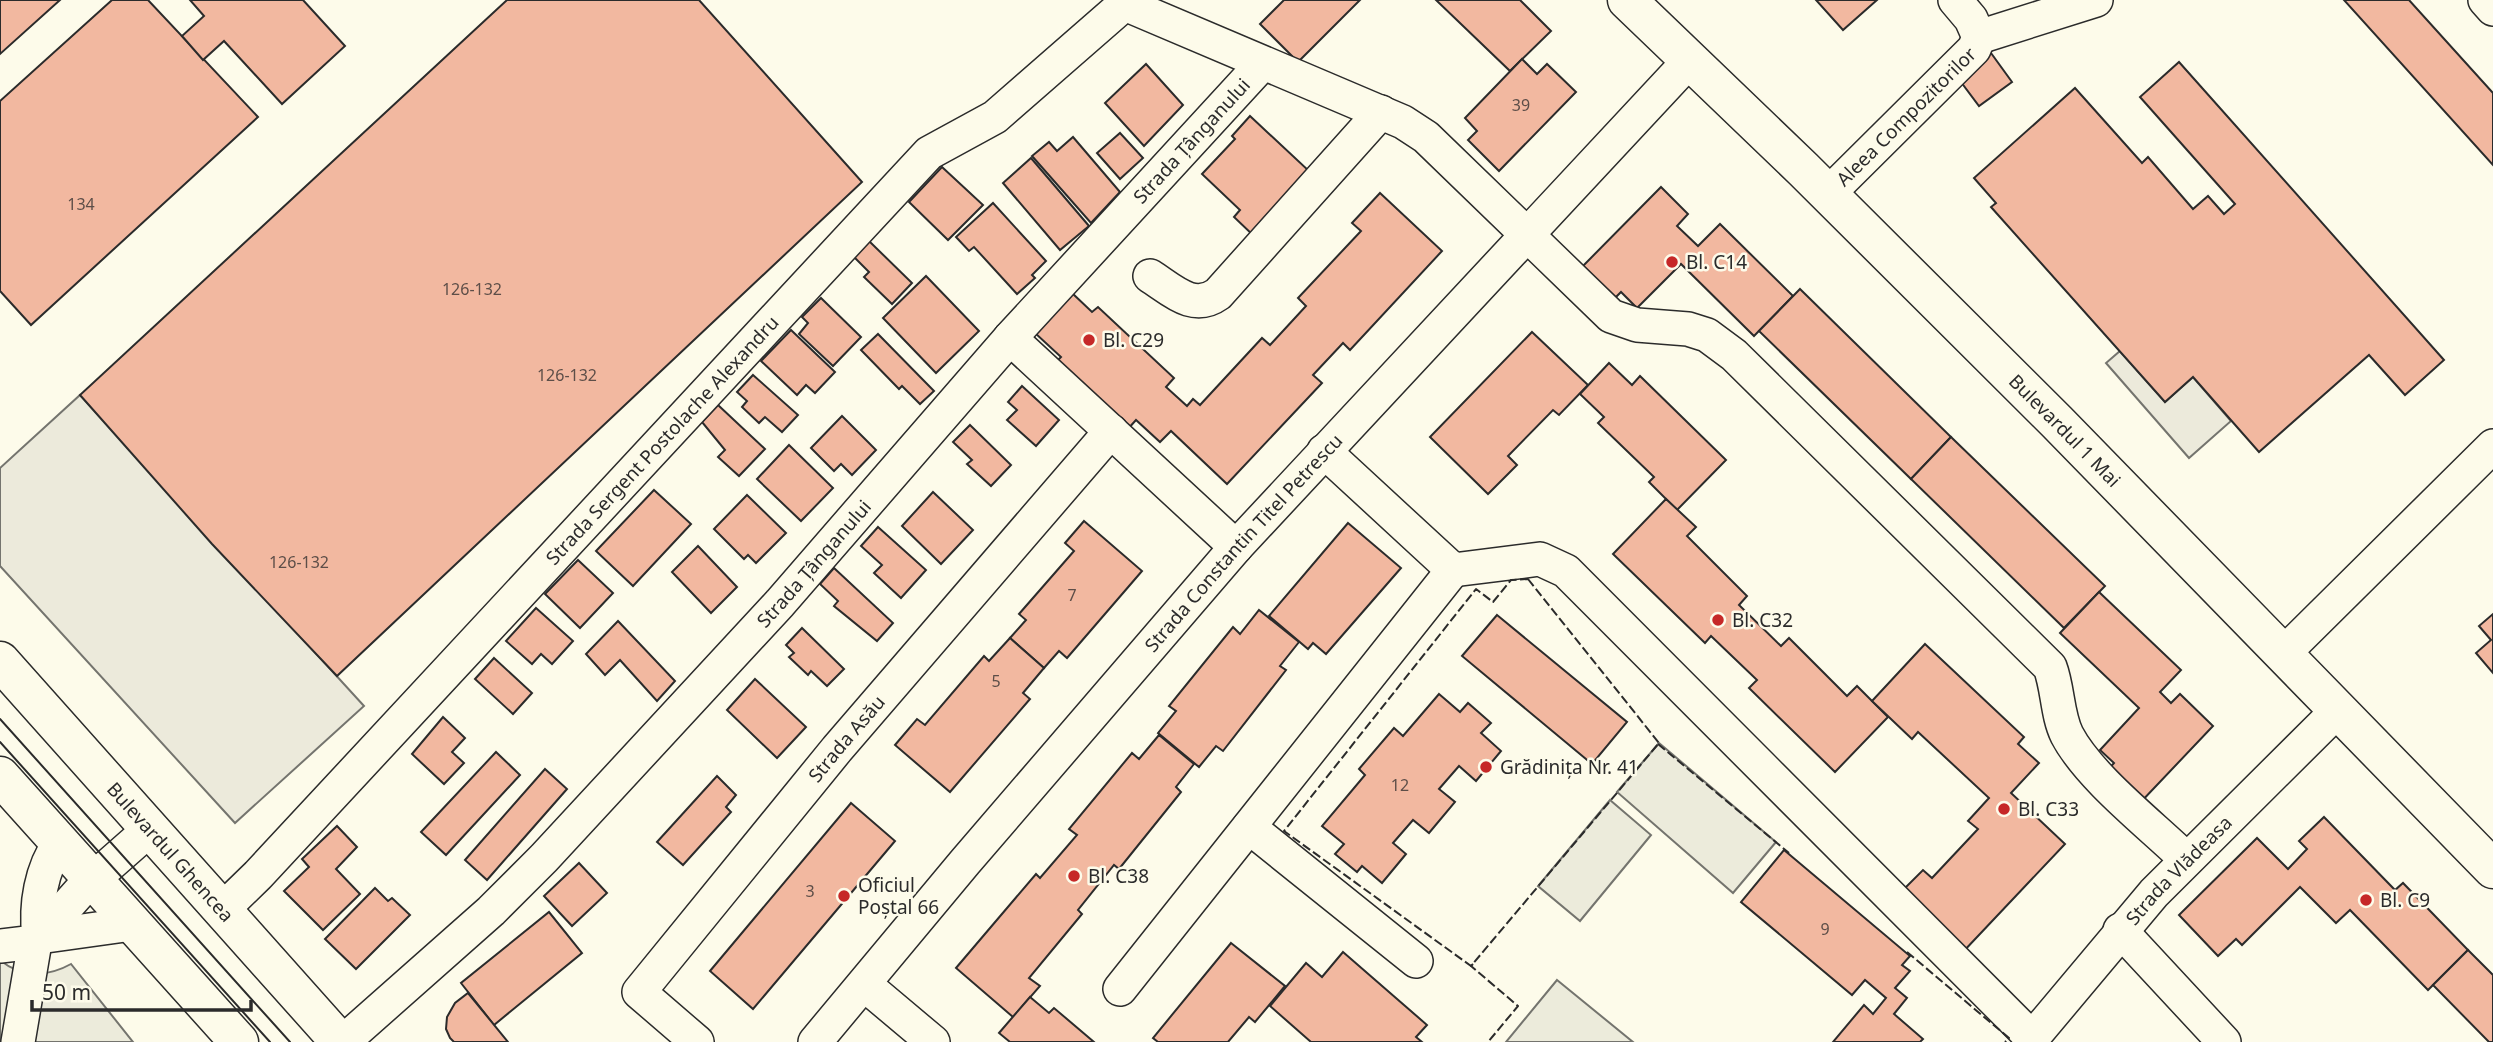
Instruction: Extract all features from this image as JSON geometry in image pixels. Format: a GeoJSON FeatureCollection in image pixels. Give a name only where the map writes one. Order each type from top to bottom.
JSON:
{"type":"FeatureCollection","features":[{"type":"Feature","properties":{"kind":"main road","name":"Bulevardul 1 Mai"},"geometry":{"type":"LineString","coordinates":[[1627,0],[1828,194],[2284,652],[2493,869]]}},
{"type":"Feature","properties":{"kind":"main road","name":"Bulevardul Ghencea"},"geometry":{"type":"LineString","coordinates":[[0,661],[342,1042]]}},
{"type":"Feature","properties":{"kind":"main road"},"geometry":{"type":"LineString","coordinates":[[0,776],[239,1042]]}},
{"type":"Feature","properties":{"kind":"street","name":"Aleea Compozitorilor"},"geometry":{"type":"LineString","coordinates":[[1828,194],[1974,50],[1979,37],[1971,19],[1955,0]]}},
{"type":"Feature","properties":{"kind":"street"},"geometry":{"type":"LineString","coordinates":[[1979,37],[2096,0]]}},
{"type":"Feature","properties":{"kind":"street"},"geometry":{"type":"LineString","coordinates":[[2485,0],[2493,9]]}},
{"type":"Feature","properties":{"kind":"street","name":"Strada Țânganului"},"geometry":{"type":"LineString","coordinates":[[1127,2],[1262,64],[1381,112],[1426,136],[1611,316],[1637,326],[1688,330],[1707,335],[1734,355],[2050,667],[2057,685],[2065,732],[2080,757],[2186,859]]}},
{"type":"Feature","properties":{"kind":"street","name":"Strada Sergent Postolache Alexandru"},"geometry":{"type":"LineString","coordinates":[[222,910],[258,875],[929,153],[995,117],[1127,2]]}},
{"type":"Feature","properties":{"kind":"street","name":"Strada Constantin Titel Petrescu"},"geometry":{"type":"LineString","coordinates":[[815,1042],[964,862],[1236,547],[1689,60]]}},
{"type":"Feature","properties":{"kind":"street","name":"Strada Țânganului"},"geometry":{"type":"LineString","coordinates":[[342,1042],[491,911],[544,858],[780,603],[1010,338],[1262,64]]}},
{"type":"Feature","properties":{"kind":"street"},"geometry":{"type":"LineString","coordinates":[[1150,276],[1193,303],[1207,302],[1218,294],[1381,112]]}},
{"type":"Feature","properties":{"kind":"street"},"geometry":{"type":"LineString","coordinates":[[1010,338],[1236,547]]}},
{"type":"Feature","properties":{"kind":"street","name":"Strada Asău"},"geometry":{"type":"LineString","coordinates":[[697,1042],[639,992],[837,749],[1111,431]]}},
{"type":"Feature","properties":{"kind":"street"},"geometry":{"type":"LineString","coordinates":[[2284,652],[2493,446]]}},
{"type":"Feature","properties":{"kind":"street"},"geometry":{"type":"LineString","coordinates":[[1324,451],[1453,570]]}},
{"type":"Feature","properties":{"kind":"street"},"geometry":{"type":"LineString","coordinates":[[1119,989],[1453,570],[1540,559],[1566,571],[2031,1040]]}},
{"type":"Feature","properties":{"kind":"street","name":"Strada Vlădeasa"},"geometry":{"type":"LineString","coordinates":[[2031,1040],[2120,930],[2186,859],[2339,709]]}},
{"type":"Feature","properties":{"kind":"street"},"geometry":{"type":"LineString","coordinates":[[1249,827],[1416,961]]}},
{"type":"Feature","properties":{"kind":"street"},"geometry":{"type":"LineString","coordinates":[[37,940],[93,878],[150,829]]}},
{"type":"Feature","properties":{"kind":"street"},"geometry":{"type":"LineString","coordinates":[[18,1042],[37,940],[36,914],[42,885],[51,856],[60,842]]}},
{"type":"Feature","properties":{"kind":"street"},"geometry":{"type":"LineString","coordinates":[[0,946],[125,925],[135,927]]}},
{"type":"Feature","properties":{"kind":"street"},"geometry":{"type":"LineString","coordinates":[[2120,930],[2224,1042]]}},
{"type":"Feature","properties":{"kind":"street"},"geometry":{"type":"LineString","coordinates":[[864,984],[933,1042]]}},
{"type":"Feature","properties":{"kind":"shaded area"},"geometry":{"type":"Polygon","coordinates":[[[2120,351],[2165,402],[2193,377],[2231,421],[2189,458],[2106,363],[2120,351]]]}},
{"type":"Feature","properties":{"kind":"shaded area"},"geometry":{"type":"Polygon","coordinates":[[[80,395],[364,706],[235,823],[0,566],[0,468],[80,395]]]}},
{"type":"Feature","properties":{"kind":"shaded area"},"geometry":{"type":"Polygon","coordinates":[[[1659,743],[1776,842],[1733,893],[1617,792],[1659,743]]]}},
{"type":"Feature","properties":{"kind":"shaded area"},"geometry":{"type":"Polygon","coordinates":[[[1610,800],[1651,835],[1580,921],[1538,886],[1610,800]]]}},
{"type":"Feature","properties":{"kind":"shaded area"},"geometry":{"type":"Polygon","coordinates":[[[0,960],[17,970],[35,974],[71,964],[133,1042],[0,1042],[0,960]]]}},
{"type":"Feature","properties":{"kind":"shaded area"},"geometry":{"type":"Polygon","coordinates":[[[1557,980],[1633,1042],[1506,1042],[1557,980]]]}},
{"type":"Feature","properties":{"kind":"building"},"geometry":{"type":"Polygon","coordinates":[[[0,0],[60,0],[0,54],[0,0]]]}},
{"type":"Feature","properties":{"kind":"building"},"geometry":{"type":"Polygon","coordinates":[[[112,0],[148,0],[258,117],[31,325],[0,291],[0,101],[112,0]]]}},
{"type":"Feature","properties":{"kind":"building"},"geometry":{"type":"Polygon","coordinates":[[[190,0],[303,0],[345,46],[282,104],[224,41],[203,60],[182,36],[204,16],[190,0]]]}},
{"type":"Feature","properties":{"kind":"building"},"geometry":{"type":"Polygon","coordinates":[[[507,0],[699,0],[862,182],[337,676],[212,544],[80,395],[507,0]]]}},
{"type":"Feature","properties":{"kind":"building"},"geometry":{"type":"Polygon","coordinates":[[[1284,0],[1360,0],[1298,62],[1260,24],[1284,0]]]}},
{"type":"Feature","properties":{"kind":"building"},"geometry":{"type":"Polygon","coordinates":[[[1436,0],[1520,0],[1551,31],[1510,71],[1436,0]]]}},
{"type":"Feature","properties":{"kind":"building"},"geometry":{"type":"Polygon","coordinates":[[[1816,0],[1877,0],[1843,30],[1816,0]]]}},
{"type":"Feature","properties":{"kind":"building"},"geometry":{"type":"Polygon","coordinates":[[[2344,0],[2409,0],[2493,93],[2493,165],[2344,0]]]}},
{"type":"Feature","properties":{"kind":"building"},"geometry":{"type":"Polygon","coordinates":[[[1991,53],[2012,82],[1979,106],[1958,78],[1991,53]]]}},
{"type":"Feature","properties":{"kind":"building"},"geometry":{"type":"Polygon","coordinates":[[[1522,59],[1537,74],[1547,64],[1576,92],[1499,171],[1468,140],[1477,131],[1465,118],[1522,59]]]}},
{"type":"Feature","properties":{"kind":"building"},"geometry":{"type":"Polygon","coordinates":[[[2179,62],[2444,360],[2405,395],[2369,355],[2259,452],[2193,377],[2165,402],[1991,207],[1996,203],[1974,178],[2075,88],[2142,163],[2148,157],[2193,209],[2208,196],[2224,214],[2235,204],[2140,97],[2179,62]]]}},
{"type":"Feature","properties":{"kind":"building"},"geometry":{"type":"Polygon","coordinates":[[[1146,64],[1183,105],[1144,146],[1105,103],[1146,64]]]}},
{"type":"Feature","properties":{"kind":"building"},"geometry":{"type":"Polygon","coordinates":[[[1250,116],[1309,171],[1256,238],[1234,217],[1240,210],[1202,174],[1235,139],[1232,136],[1250,116]]]}},
{"type":"Feature","properties":{"kind":"building"},"geometry":{"type":"Polygon","coordinates":[[[1120,133],[1143,158],[1120,179],[1097,153],[1120,133]]]}},
{"type":"Feature","properties":{"kind":"building"},"geometry":{"type":"Polygon","coordinates":[[[1073,137],[1120,192],[1091,223],[1032,156],[1049,142],[1057,151],[1073,137]]]}},
{"type":"Feature","properties":{"kind":"building"},"geometry":{"type":"Polygon","coordinates":[[[1031,158],[1089,226],[1060,250],[1003,183],[1031,158]]]}},
{"type":"Feature","properties":{"kind":"building"},"geometry":{"type":"Polygon","coordinates":[[[942,167],[983,205],[948,240],[909,202],[942,167]]]}},
{"type":"Feature","properties":{"kind":"building","name":"Bl. C14"},"geometry":{"type":"Polygon","coordinates":[[[1661,187],[1688,214],[1677,226],[1698,246],[1720,224],[1793,296],[1754,336],[1681,264],[1637,308],[1621,292],[1611,302],[1579,270],[1661,187]]]}},
{"type":"Feature","properties":{"kind":"building","name":"Bl. C29"},"geometry":{"type":"Polygon","coordinates":[[[1380,193],[1442,251],[1350,350],[1343,343],[1313,375],[1322,383],[1227,484],[1171,431],[1160,442],[1136,420],[1127,430],[1055,363],[1061,357],[1035,333],[1072,293],[1092,312],[1098,307],[1174,378],[1166,387],[1187,406],[1193,399],[1200,405],[1262,338],[1270,345],[1306,306],[1298,298],[1361,231],[1352,223],[1380,193]]]}},
{"type":"Feature","properties":{"kind":"building"},"geometry":{"type":"Polygon","coordinates":[[[993,203],[1046,261],[1032,275],[1035,278],[1017,294],[974,247],[969,251],[956,237],[993,203]]]}},
{"type":"Feature","properties":{"kind":"building"},"geometry":{"type":"Polygon","coordinates":[[[869,241],[912,283],[892,304],[864,277],[869,272],[854,257],[869,241]]]}},
{"type":"Feature","properties":{"kind":"building"},"geometry":{"type":"Polygon","coordinates":[[[926,276],[979,331],[936,373],[883,318],[926,276]]]}},
{"type":"Feature","properties":{"kind":"building"},"geometry":{"type":"Polygon","coordinates":[[[1800,289],[1951,437],[1911,479],[1759,331],[1800,289]]]}},
{"type":"Feature","properties":{"kind":"building"},"geometry":{"type":"Polygon","coordinates":[[[821,298],[861,337],[833,366],[799,334],[808,323],[802,317],[821,298]]]}},
{"type":"Feature","properties":{"kind":"building"},"geometry":{"type":"Polygon","coordinates":[[[791,330],[835,372],[815,393],[806,385],[797,395],[761,361],[791,330]]]}},
{"type":"Feature","properties":{"kind":"building"},"geometry":{"type":"Polygon","coordinates":[[[1532,332],[1588,385],[1559,415],[1553,410],[1508,456],[1517,465],[1488,494],[1430,437],[1532,332]]]}},
{"type":"Feature","properties":{"kind":"building"},"geometry":{"type":"Polygon","coordinates":[[[878,334],[934,391],[920,404],[902,386],[899,389],[861,350],[878,334]]]}},
{"type":"Feature","properties":{"kind":"building"},"geometry":{"type":"Polygon","coordinates":[[[1609,363],[1632,385],[1640,376],[1726,460],[1677,510],[1649,482],[1654,477],[1598,423],[1604,417],[1580,394],[1609,363]]]}},
{"type":"Feature","properties":{"kind":"building"},"geometry":{"type":"Polygon","coordinates":[[[753,375],[798,415],[782,432],[765,417],[759,423],[742,407],[747,401],[737,392],[753,375]]]}},
{"type":"Feature","properties":{"kind":"building"},"geometry":{"type":"Polygon","coordinates":[[[1022,386],[1059,420],[1036,446],[1007,420],[1017,410],[1008,402],[1022,386]]]}},
{"type":"Feature","properties":{"kind":"building"},"geometry":{"type":"Polygon","coordinates":[[[718,405],[765,449],[739,476],[718,457],[725,450],[702,422],[718,405]]]}},
{"type":"Feature","properties":{"kind":"building"},"geometry":{"type":"Polygon","coordinates":[[[842,416],[876,450],[852,475],[841,464],[834,471],[811,448],[842,416]]]}},
{"type":"Feature","properties":{"kind":"building"},"geometry":{"type":"Polygon","coordinates":[[[970,425],[1011,465],[991,486],[967,464],[972,460],[953,442],[970,425]]]}},
{"type":"Feature","properties":{"kind":"building"},"geometry":{"type":"Polygon","coordinates":[[[1951,437],[2105,586],[2064,628],[1911,479],[1951,437]]]}},
{"type":"Feature","properties":{"kind":"building"},"geometry":{"type":"Polygon","coordinates":[[[789,445],[833,488],[801,521],[757,479],[789,445]]]}},
{"type":"Feature","properties":{"kind":"building"},"geometry":{"type":"Polygon","coordinates":[[[654,490],[691,524],[633,586],[596,551],[654,490]]]}},
{"type":"Feature","properties":{"kind":"building"},"geometry":{"type":"Polygon","coordinates":[[[933,492],[973,530],[941,564],[902,526],[933,492]]]}},
{"type":"Feature","properties":{"kind":"building"},"geometry":{"type":"Polygon","coordinates":[[[747,495],[786,533],[756,563],[748,555],[744,559],[714,529],[747,495]]]}},
{"type":"Feature","properties":{"kind":"building","name":"Bl. C32"},"geometry":{"type":"Polygon","coordinates":[[[1666,499],[1696,527],[1687,536],[1747,596],[1739,605],[1781,646],[1789,638],[1847,696],[1857,686],[1888,717],[1835,772],[1749,688],[1757,680],[1711,636],[1705,643],[1613,554],[1666,499]]]}},
{"type":"Feature","properties":{"kind":"building"},"geometry":{"type":"Polygon","coordinates":[[[1084,521],[1142,571],[1067,658],[1059,651],[1044,668],[1010,638],[1026,620],[1019,614],[1074,551],[1065,543],[1084,521]]]}},
{"type":"Feature","properties":{"kind":"building"},"geometry":{"type":"Polygon","coordinates":[[[1348,523],[1401,568],[1326,654],[1313,643],[1308,649],[1269,616],[1348,523]]]}},
{"type":"Feature","properties":{"kind":"building"},"geometry":{"type":"Polygon","coordinates":[[[878,527],[926,570],[901,598],[874,573],[882,565],[861,546],[878,527]]]}},
{"type":"Feature","properties":{"kind":"building"},"geometry":{"type":"Polygon","coordinates":[[[698,546],[737,587],[711,613],[672,572],[698,546]]]}},
{"type":"Feature","properties":{"kind":"building"},"geometry":{"type":"Polygon","coordinates":[[[578,560],[613,593],[580,628],[545,594],[578,560]]]}},
{"type":"Feature","properties":{"kind":"building"},"geometry":{"type":"Polygon","coordinates":[[[834,568],[893,623],[877,641],[834,606],[838,601],[820,584],[834,568]]]}},
{"type":"Feature","properties":{"kind":"building"},"geometry":{"type":"Polygon","coordinates":[[[2099,592],[2181,670],[2160,692],[2171,703],[2180,694],[2213,726],[2138,805],[2105,773],[2114,763],[2100,750],[2139,708],[2060,633],[2099,592]]]}},
{"type":"Feature","properties":{"kind":"building"},"geometry":{"type":"Polygon","coordinates":[[[536,608],[573,641],[552,664],[541,654],[532,664],[506,641],[536,608]]]}},
{"type":"Feature","properties":{"kind":"building"},"geometry":{"type":"Polygon","coordinates":[[[1259,610],[1299,642],[1280,666],[1286,670],[1223,751],[1216,746],[1199,767],[1158,733],[1176,711],[1169,706],[1233,627],[1240,634],[1259,610]]]}},
{"type":"Feature","properties":{"kind":"building"},"geometry":{"type":"Polygon","coordinates":[[[2493,614],[2493,673],[2476,653],[2491,640],[2479,626],[2493,614]]]}},
{"type":"Feature","properties":{"kind":"building"},"geometry":{"type":"Polygon","coordinates":[[[1497,615],[1627,722],[1592,764],[1462,656],[1497,615]]]}},
{"type":"Feature","properties":{"kind":"building"},"geometry":{"type":"Polygon","coordinates":[[[618,621],[675,681],[657,701],[620,660],[605,675],[586,654],[618,621]]]}},
{"type":"Feature","properties":{"kind":"building"},"geometry":{"type":"Polygon","coordinates":[[[802,628],[844,669],[827,686],[811,671],[808,675],[789,657],[794,653],[786,645],[802,628]]]}},
{"type":"Feature","properties":{"kind":"building"},"geometry":{"type":"Polygon","coordinates":[[[1010,638],[1044,668],[1023,693],[1030,699],[950,792],[895,745],[917,719],[925,725],[984,656],[989,661],[1010,638]]]}},
{"type":"Feature","properties":{"kind":"building","name":"Bl. C33"},"geometry":{"type":"Polygon","coordinates":[[[1925,644],[2024,737],[2018,744],[2039,763],[2011,793],[2065,844],[1961,954],[1898,895],[1923,870],[1932,878],[1978,829],[1968,821],[1989,798],[1918,732],[1912,739],[1872,701],[1925,644]]]}},
{"type":"Feature","properties":{"kind":"building"},"geometry":{"type":"Polygon","coordinates":[[[494,658],[532,693],[513,714],[475,679],[494,658]]]}},
{"type":"Feature","properties":{"kind":"building"},"geometry":{"type":"Polygon","coordinates":[[[755,679],[806,727],[777,758],[727,710],[755,679]]]}},
{"type":"Feature","properties":{"kind":"building"},"geometry":{"type":"Polygon","coordinates":[[[1439,694],[1460,712],[1468,703],[1491,723],[1481,733],[1501,751],[1476,781],[1459,766],[1439,789],[1455,802],[1429,833],[1413,820],[1393,843],[1406,854],[1382,883],[1362,866],[1357,872],[1335,854],[1344,844],[1322,826],[1365,775],[1359,769],[1394,728],[1403,736],[1439,694]]]}},
{"type":"Feature","properties":{"kind":"building"},"geometry":{"type":"Polygon","coordinates":[[[443,717],[465,738],[452,752],[464,763],[444,784],[412,754],[443,717]]]}},
{"type":"Feature","properties":{"kind":"building","name":"Bl. C38"},"geometry":{"type":"Polygon","coordinates":[[[1159,735],[1194,764],[1176,787],[1181,792],[1119,869],[1114,865],[1078,910],[1082,914],[1029,978],[1040,986],[1013,1017],[956,968],[1036,874],[1040,878],[1077,835],[1069,829],[1132,753],[1139,759],[1159,735]]]}},
{"type":"Feature","properties":{"kind":"building"},"geometry":{"type":"Polygon","coordinates":[[[496,752],[520,775],[446,855],[421,832],[496,752]]]}},
{"type":"Feature","properties":{"kind":"building"},"geometry":{"type":"Polygon","coordinates":[[[545,769],[567,789],[487,880],[465,860],[545,769]]]}},
{"type":"Feature","properties":{"kind":"building"},"geometry":{"type":"Polygon","coordinates":[[[717,776],[736,795],[726,807],[731,812],[683,865],[657,842],[717,776]]]}},
{"type":"Feature","properties":{"kind":"building"},"geometry":{"type":"Polygon","coordinates":[[[851,803],[895,841],[753,1009],[710,971],[851,803]]]}},
{"type":"Feature","properties":{"kind":"building","name":"Bl. C9"},"geometry":{"type":"Polygon","coordinates":[[[2324,817],[2395,890],[2403,883],[2468,950],[2428,990],[2350,910],[2336,923],[2300,887],[2242,945],[2236,939],[2218,956],[2179,915],[2257,838],[2288,869],[2307,849],[2299,841],[2324,817]]]}},
{"type":"Feature","properties":{"kind":"building"},"geometry":{"type":"Polygon","coordinates":[[[337,826],[357,847],[336,869],[360,894],[323,930],[284,891],[309,867],[302,859],[337,826]]]}},
{"type":"Feature","properties":{"kind":"building"},"geometry":{"type":"Polygon","coordinates":[[[1784,850],[1910,956],[1902,965],[1910,971],[1895,988],[1907,998],[1894,1014],[1923,1039],[1920,1042],[1833,1042],[1864,1005],[1873,1014],[1886,998],[1865,980],[1852,995],[1741,902],[1784,850]]]}},
{"type":"Feature","properties":{"kind":"building"},"geometry":{"type":"Polygon","coordinates":[[[579,863],[607,893],[572,926],[544,896],[579,863]]]}},
{"type":"Feature","properties":{"kind":"building"},"geometry":{"type":"Polygon","coordinates":[[[375,888],[388,901],[392,898],[410,915],[356,969],[325,939],[375,888]]]}},
{"type":"Feature","properties":{"kind":"building"},"geometry":{"type":"Polygon","coordinates":[[[549,912],[582,953],[494,1025],[461,983],[549,912]]]}},
{"type":"Feature","properties":{"kind":"building"},"geometry":{"type":"Polygon","coordinates":[[[1231,943],[1285,986],[1255,1022],[1249,1017],[1228,1042],[1158,1042],[1153,1038],[1231,943]]]}},
{"type":"Feature","properties":{"kind":"building"},"geometry":{"type":"Polygon","coordinates":[[[2468,950],[2493,975],[2493,1042],[2489,1042],[2433,985],[2468,950]]]}},
{"type":"Feature","properties":{"kind":"building"},"geometry":{"type":"Polygon","coordinates":[[[1343,952],[1427,1025],[1416,1037],[1422,1042],[1311,1042],[1270,1006],[1306,963],[1322,977],[1343,952]]]}},
{"type":"Feature","properties":{"kind":"building"},"geometry":{"type":"Polygon","coordinates":[[[468,993],[508,1042],[454,1042],[450,1038],[446,1029],[447,1017],[455,1003],[468,993]]]}},
{"type":"Feature","properties":{"kind":"building"},"geometry":{"type":"Polygon","coordinates":[[[1030,997],[1049,1013],[1054,1008],[1094,1042],[1010,1042],[999,1033],[1030,997]]]}},
{"type":"Feature","properties":{"kind":"tram line"},"geometry":{"type":"LineString","coordinates":[[0,719],[290,1042]]}},
{"type":"Feature","properties":{"kind":"tram line"},"geometry":{"type":"LineString","coordinates":[[0,742],[270,1042]]}},
{"type":"Feature","properties":{"kind":"fence"},"geometry":{"type":"LineString","coordinates":[[1528,579],[1659,743],[1471,966],[1284,831],[1476,589],[1493,602],[1511,580],[1528,579]]}},
{"type":"Feature","properties":{"kind":"fence"},"geometry":{"type":"LineString","coordinates":[[1658,744],[1789,853]]}},
{"type":"Feature","properties":{"kind":"fence"},"geometry":{"type":"LineString","coordinates":[[1907,952],[2009,1038],[2005,1042]]}},
{"type":"Feature","properties":{"kind":"fence"},"geometry":{"type":"LineString","coordinates":[[1473,964],[1471,966],[1518,1006],[1488,1042]]}},
{"type":"Feature","properties":{"kind":"place","name":"Bl. C14"},"geometry":{"type":"Point","coordinates":[1672,262]}},
{"type":"Feature","properties":{"kind":"place","name":"Bl. C29"},"geometry":{"type":"Point","coordinates":[1089,340]}},
{"type":"Feature","properties":{"kind":"place","name":"Bl. C32"},"geometry":{"type":"Point","coordinates":[1718,620]}},
{"type":"Feature","properties":{"kind":"place","name":"Grădinița Nr. 41"},"geometry":{"type":"Point","coordinates":[1486,767]}},
{"type":"Feature","properties":{"kind":"place","name":"Bl. C33"},"geometry":{"type":"Point","coordinates":[2004,809]}},
{"type":"Feature","properties":{"kind":"place","name":"Bl. C38"},"geometry":{"type":"Point","coordinates":[1074,876]}},
{"type":"Feature","properties":{"kind":"place","name":"Oficiul Poștal 66"},"geometry":{"type":"Point","coordinates":[844,896]}},
{"type":"Feature","properties":{"kind":"place","name":"Bl. C9"},"geometry":{"type":"Point","coordinates":[2366,900]}}]}
